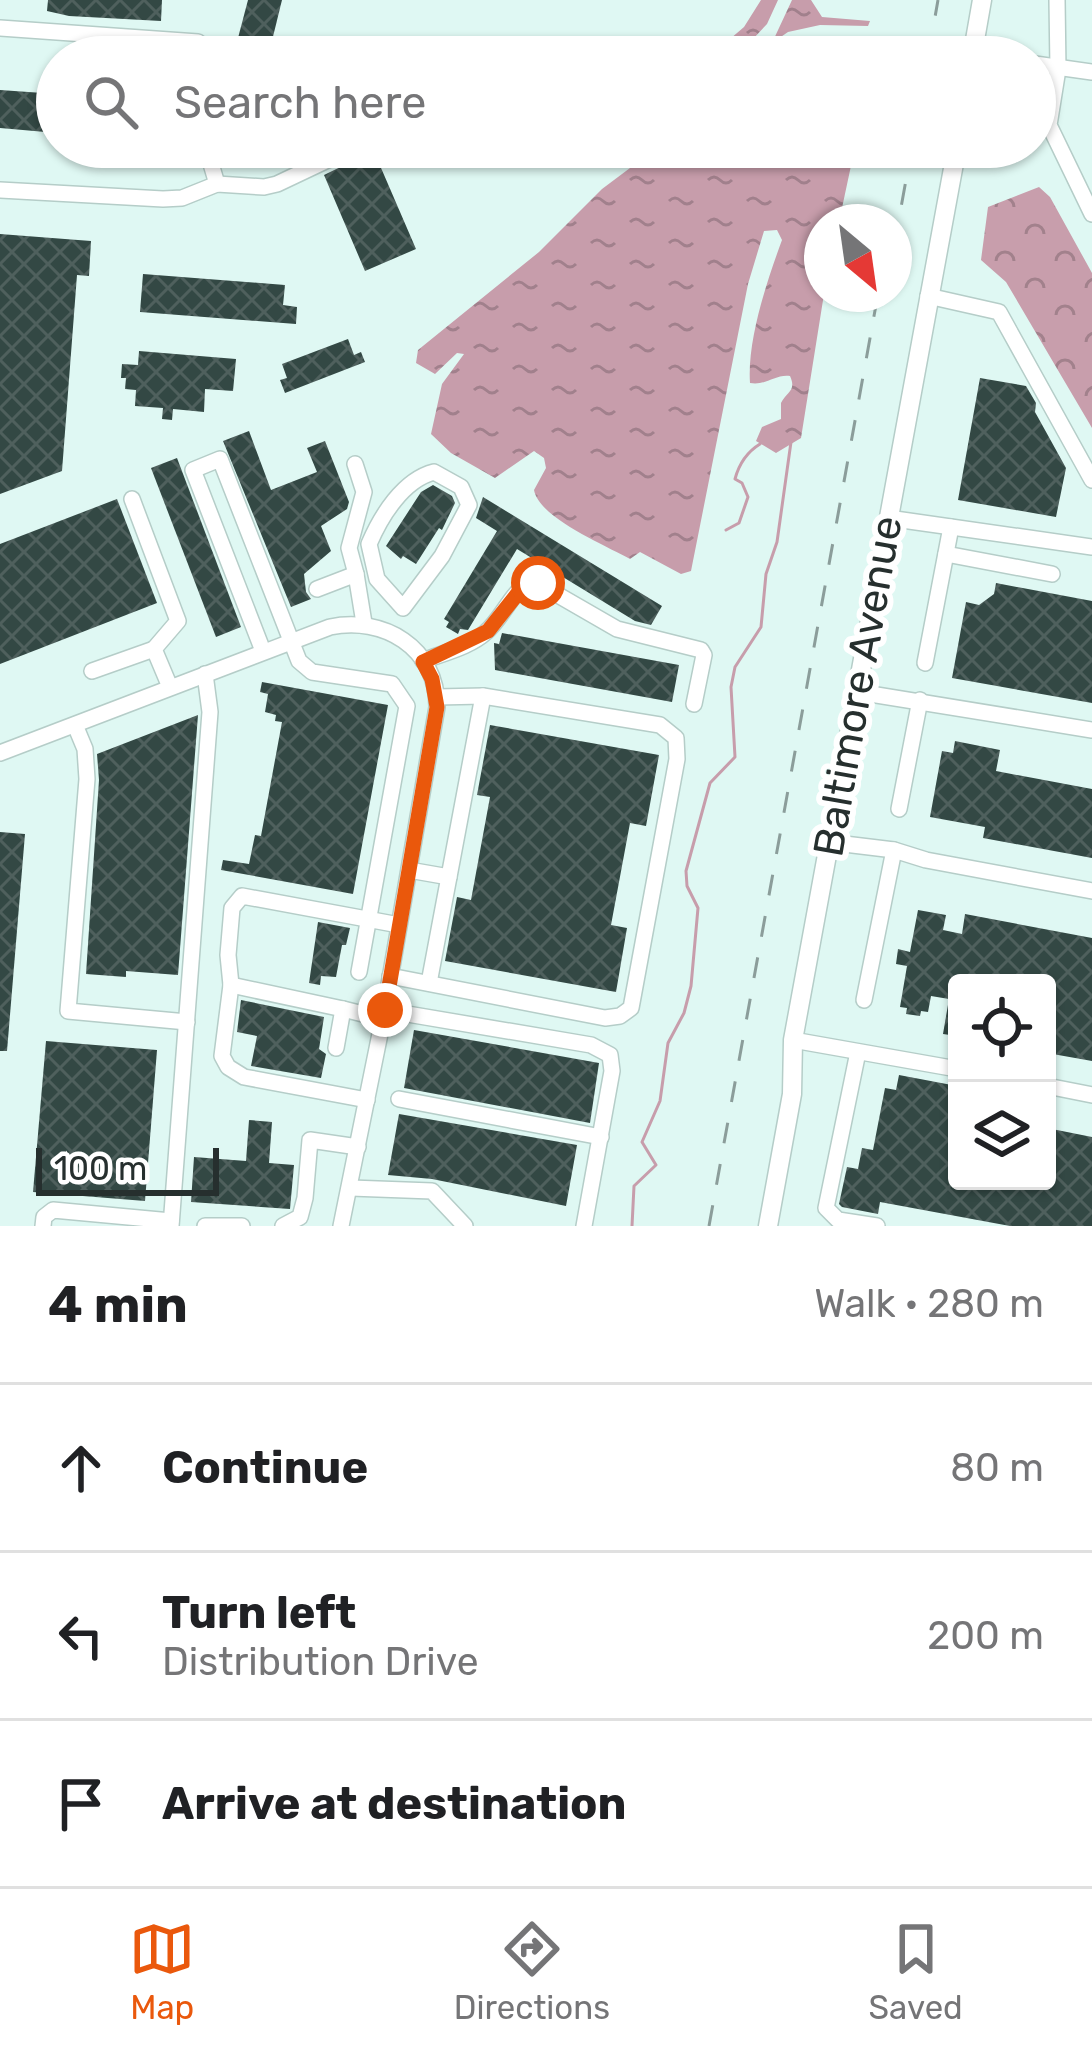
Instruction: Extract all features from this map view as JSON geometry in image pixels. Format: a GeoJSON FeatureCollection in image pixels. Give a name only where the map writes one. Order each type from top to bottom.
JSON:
{"type":"FeatureCollection","features":[{"type":"Feature","properties":{"kind":"main road"},"geometry":{"type":"LineString","coordinates":[[976,36],[982,0]]}},
{"type":"Feature","properties":{"kind":"main road","name":"Baltimore Avenue"},"geometry":{"type":"LineString","coordinates":[[768,1226],[792,1094],[793,1040],[953,168]]}},
{"type":"Feature","properties":{"kind":"street"},"geometry":{"type":"LineString","coordinates":[[1056,81],[1058,0]]}},
{"type":"Feature","properties":{"kind":"street"},"geometry":{"type":"LineString","coordinates":[[0,28],[113,36]]}},
{"type":"Feature","properties":{"kind":"street"},"geometry":{"type":"LineString","coordinates":[[1058,69],[1092,72]]}},
{"type":"Feature","properties":{"kind":"street"},"geometry":{"type":"LineString","coordinates":[[1056,139],[1092,214]]}},
{"type":"Feature","properties":{"kind":"street"},"geometry":{"type":"LineString","coordinates":[[213,168],[218,184]]}},
{"type":"Feature","properties":{"kind":"street"},"geometry":{"type":"LineString","coordinates":[[0,190],[182,198],[218,184],[264,188],[309,168]]}},
{"type":"Feature","properties":{"kind":"street"},"geometry":{"type":"LineString","coordinates":[[928,296],[999,313],[1092,480]]}},
{"type":"Feature","properties":{"kind":"street"},"geometry":{"type":"LineString","coordinates":[[263,651],[193,470],[220,459],[285,643],[312,672],[384,682],[396,688],[407,706],[359,972]]}},
{"type":"Feature","properties":{"kind":"street"},"geometry":{"type":"LineString","coordinates":[[355,464],[364,492],[350,548],[364,623]]}},
{"type":"Feature","properties":{"kind":"street"},"geometry":{"type":"LineString","coordinates":[[400,637],[403,608],[442,556],[469,505],[460,487],[434,472],[412,481],[369,544],[377,580],[403,608]]}},
{"type":"Feature","properties":{"kind":"street"},"geometry":{"type":"LineString","coordinates":[[92,671],[154,649],[178,621],[132,499]]}},
{"type":"Feature","properties":{"kind":"street"},"geometry":{"type":"LineString","coordinates":[[888,518],[1092,547]]}},
{"type":"Feature","properties":{"kind":"street"},"geometry":{"type":"LineString","coordinates":[[925,663],[951,527]]}},
{"type":"Feature","properties":{"kind":"street"},"geometry":{"type":"LineString","coordinates":[[946,554],[1052,574]]}},
{"type":"Feature","properties":{"kind":"street"},"geometry":{"type":"LineString","coordinates":[[317,589],[356,574]]}},
{"type":"Feature","properties":{"kind":"street"},"geometry":{"type":"LineString","coordinates":[[423,662],[488,631],[514,595],[532,580],[617,628],[701,650],[704,655],[694,704]]}},
{"type":"Feature","properties":{"kind":"street"},"geometry":{"type":"LineString","coordinates":[[0,753],[330,627],[364,623],[400,637],[423,662],[437,697],[384,1014],[341,1226]]}},
{"type":"Feature","properties":{"kind":"street"},"geometry":{"type":"LineString","coordinates":[[154,649],[170,688]]}},
{"type":"Feature","properties":{"kind":"street"},"geometry":{"type":"LineString","coordinates":[[44,1226],[46,1212],[53,1210],[171,1224],[210,712],[205,674]]}},
{"type":"Feature","properties":{"kind":"street"},"geometry":{"type":"LineString","coordinates":[[858,692],[1092,730]]}},
{"type":"Feature","properties":{"kind":"street"},"geometry":{"type":"LineString","coordinates":[[390,976],[605,1018],[631,1008],[677,759],[679,744],[660,725],[483,696],[437,697]]}},
{"type":"Feature","properties":{"kind":"street"},"geometry":{"type":"LineString","coordinates":[[429,983],[483,696]]}},
{"type":"Feature","properties":{"kind":"street"},"geometry":{"type":"LineString","coordinates":[[899,809],[920,700]]}},
{"type":"Feature","properties":{"kind":"street"},"geometry":{"type":"LineString","coordinates":[[75,725],[85,749],[87,779],[68,1011],[187,1022]]}},
{"type":"Feature","properties":{"kind":"street"},"geometry":{"type":"LineString","coordinates":[[828,842],[893,850],[1092,891]]}},
{"type":"Feature","properties":{"kind":"street"},"geometry":{"type":"LineString","coordinates":[[864,1000],[893,850]]}},
{"type":"Feature","properties":{"kind":"street"},"geometry":{"type":"LineString","coordinates":[[409,870],[449,877]]}},
{"type":"Feature","properties":{"kind":"street"},"geometry":{"type":"LineString","coordinates":[[368,1100],[244,1077],[228,1067],[222,1056],[231,985],[232,908],[242,896],[399,925]]}},
{"type":"Feature","properties":{"kind":"street"},"geometry":{"type":"LineString","coordinates":[[231,985],[344,1009],[604,1049],[612,1071],[584,1226]]}},
{"type":"Feature","properties":{"kind":"street"},"geometry":{"type":"LineString","coordinates":[[336,1048],[344,1009]]}},
{"type":"Feature","properties":{"kind":"street"},"geometry":{"type":"LineString","coordinates":[[793,1040],[948,1068]]}},
{"type":"Feature","properties":{"kind":"street"},"geometry":{"type":"LineString","coordinates":[[858,1052],[826,1208],[838,1220],[877,1226]]}},
{"type":"Feature","properties":{"kind":"street"},"geometry":{"type":"LineString","coordinates":[[1056,1088],[1092,1095]]}},
{"type":"Feature","properties":{"kind":"street"},"geometry":{"type":"LineString","coordinates":[[399,1099],[601,1136]]}},
{"type":"Feature","properties":{"kind":"street"},"geometry":{"type":"LineString","coordinates":[[283,1226],[300,1217],[310,1140],[358,1147]]}},
{"type":"Feature","properties":{"kind":"street"},"geometry":{"type":"LineString","coordinates":[[351,1188],[432,1191],[465,1226]]}},
{"type":"Feature","properties":{"kind":"street"},"geometry":{"type":"LineString","coordinates":[[205,1226],[242,1226]]}},
{"type":"Feature","properties":{"kind":"green space"},"geometry":{"type":"Polygon","coordinates":[[[1039,187],[1050,197],[1092,273],[1092,428],[1006,282],[981,260],[988,207],[1039,187]]]}},
{"type":"Feature","properties":{"kind":"water"},"geometry":{"type":"Polygon","coordinates":[[[761,0],[778,0],[756,36],[734,36],[761,0]]]}},
{"type":"Feature","properties":{"kind":"water"},"geometry":{"type":"Polygon","coordinates":[[[792,0],[811,0],[822,17],[870,21],[868,26],[820,25],[775,36],[792,0]]]}},
{"type":"Feature","properties":{"kind":"water"},"geometry":{"type":"Polygon","coordinates":[[[630,168],[851,168],[843,204],[804,204],[804,312],[821,312],[801,438],[776,453],[756,441],[762,427],[781,419],[781,403],[792,385],[790,376],[750,383],[755,330],[782,240],[777,230],[764,231],[748,284],[691,571],[681,574],[640,552],[630,559],[548,511],[534,490],[546,468],[544,458],[534,451],[495,478],[451,453],[431,434],[442,384],[464,354],[457,353],[435,374],[416,363],[418,350],[539,252],[630,168]]]}},
{"type":"Feature","properties":{"kind":"building"},"geometry":{"type":"Polygon","coordinates":[[[48,0],[162,0],[161,21],[69,16],[47,11],[48,0]]]}},
{"type":"Feature","properties":{"kind":"building"},"geometry":{"type":"Polygon","coordinates":[[[248,0],[282,0],[273,36],[239,36],[248,0]]]}},
{"type":"Feature","properties":{"kind":"building"},"geometry":{"type":"Polygon","coordinates":[[[0,90],[36,93],[36,131],[0,128],[0,90]]]}},
{"type":"Feature","properties":{"kind":"building"},"geometry":{"type":"Polygon","coordinates":[[[338,168],[381,168],[416,249],[365,271],[324,175],[338,168]]]}},
{"type":"Feature","properties":{"kind":"building"},"geometry":{"type":"Polygon","coordinates":[[[0,234],[91,241],[89,276],[77,275],[62,471],[0,494],[0,234]]]}},
{"type":"Feature","properties":{"kind":"building"},"geometry":{"type":"Polygon","coordinates":[[[143,274],[285,285],[283,305],[297,307],[296,324],[140,312],[143,274]]]}},
{"type":"Feature","properties":{"kind":"building"},"geometry":{"type":"Polygon","coordinates":[[[348,339],[354,355],[361,352],[365,362],[285,393],[280,380],[287,378],[282,364],[348,339]]]}},
{"type":"Feature","properties":{"kind":"building"},"geometry":{"type":"Polygon","coordinates":[[[139,351],[236,359],[233,391],[205,389],[204,412],[173,409],[172,420],[162,419],[163,408],[135,406],[136,390],[125,389],[126,378],[121,378],[122,364],[138,365],[139,351]]]}},
{"type":"Feature","properties":{"kind":"building"},"geometry":{"type":"Polygon","coordinates":[[[980,378],[1026,386],[1036,403],[1035,412],[1066,468],[1056,517],[958,500],[980,378]]]}},
{"type":"Feature","properties":{"kind":"building"},"geometry":{"type":"Polygon","coordinates":[[[249,431],[271,490],[317,472],[307,448],[325,441],[349,502],[347,509],[321,526],[331,551],[304,574],[311,599],[291,607],[223,441],[249,431]]]}},
{"type":"Feature","properties":{"kind":"building"},"geometry":{"type":"Polygon","coordinates":[[[177,458],[241,627],[216,637],[151,468],[177,458]]]}},
{"type":"Feature","properties":{"kind":"building"},"geometry":{"type":"Polygon","coordinates":[[[433,485],[455,503],[416,564],[386,546],[421,492],[433,485]]]}},
{"type":"Feature","properties":{"kind":"building"},"geometry":{"type":"Polygon","coordinates":[[[483,497],[662,606],[651,625],[635,621],[517,549],[468,630],[460,629],[458,634],[446,627],[449,622],[444,619],[497,531],[476,518],[483,497]]]}},
{"type":"Feature","properties":{"kind":"building"},"geometry":{"type":"Polygon","coordinates":[[[117,499],[157,603],[0,664],[0,544],[117,499]]]}},
{"type":"Feature","properties":{"kind":"building"},"geometry":{"type":"Polygon","coordinates":[[[996,583],[1092,601],[1092,703],[952,678],[966,602],[979,605],[994,594],[996,583]]]}},
{"type":"Feature","properties":{"kind":"building"},"geometry":{"type":"Polygon","coordinates":[[[502,633],[679,665],[672,702],[495,670],[494,643],[499,644],[502,633]]]}},
{"type":"Feature","properties":{"kind":"building"},"geometry":{"type":"Polygon","coordinates":[[[262,682],[388,705],[353,894],[221,870],[223,860],[249,864],[255,835],[261,836],[282,722],[265,712],[268,694],[260,692],[262,682]]]}},
{"type":"Feature","properties":{"kind":"building"},"geometry":{"type":"Polygon","coordinates":[[[198,715],[178,975],[86,974],[97,754],[198,715]]]}},
{"type":"Feature","properties":{"kind":"building"},"geometry":{"type":"Polygon","coordinates":[[[490,725],[659,755],[646,826],[630,823],[611,925],[627,928],[616,992],[445,961],[457,897],[471,900],[490,797],[477,795],[490,725]]]}},
{"type":"Feature","properties":{"kind":"building"},"geometry":{"type":"Polygon","coordinates":[[[955,741],[1000,750],[996,771],[1092,789],[1092,858],[983,838],[985,827],[930,817],[942,751],[953,753],[955,741]]]}},
{"type":"Feature","properties":{"kind":"building"},"geometry":{"type":"Polygon","coordinates":[[[0,832],[25,834],[7,1051],[0,1051],[0,832]]]}},
{"type":"Feature","properties":{"kind":"building"},"geometry":{"type":"Polygon","coordinates":[[[918,910],[946,915],[943,930],[962,934],[965,914],[1092,938],[1092,1061],[1056,1055],[1056,974],[948,974],[948,999],[931,996],[928,1012],[906,1014],[907,1008],[900,1007],[907,966],[896,964],[898,949],[910,952],[918,910]]]}},
{"type":"Feature","properties":{"kind":"building"},"geometry":{"type":"Polygon","coordinates":[[[318,922],[350,928],[336,977],[321,976],[320,985],[309,983],[318,922]]]}},
{"type":"Feature","properties":{"kind":"building"},"geometry":{"type":"Polygon","coordinates":[[[241,1000],[324,1017],[319,1049],[326,1054],[321,1078],[251,1066],[257,1036],[237,1032],[241,1000]]]}},
{"type":"Feature","properties":{"kind":"building"},"geometry":{"type":"Polygon","coordinates":[[[414,1030],[599,1063],[590,1123],[404,1088],[414,1030]]]}},
{"type":"Feature","properties":{"kind":"building"},"geometry":{"type":"Polygon","coordinates":[[[46,1041],[157,1050],[145,1201],[33,1192],[46,1041]]]}},
{"type":"Feature","properties":{"kind":"building"},"geometry":{"type":"Polygon","coordinates":[[[899,1075],[948,1084],[948,1190],[1056,1190],[1056,1130],[1092,1137],[1092,1226],[1010,1226],[880,1202],[878,1214],[842,1207],[847,1167],[858,1169],[862,1148],[873,1150],[885,1088],[896,1090],[899,1075]]]}},
{"type":"Feature","properties":{"kind":"building"},"geometry":{"type":"Polygon","coordinates":[[[399,1114],[577,1145],[566,1206],[432,1179],[388,1175],[399,1114]]]}},
{"type":"Feature","properties":{"kind":"building"},"geometry":{"type":"Polygon","coordinates":[[[249,1120],[272,1122],[269,1163],[294,1165],[290,1209],[191,1202],[194,1157],[246,1161],[249,1120]]]}},
{"type":"Feature","properties":{"kind":"waterway"},"geometry":{"type":"LineString","coordinates":[[632,1226],[634,1186],[656,1165],[642,1142],[660,1101],[668,1043],[684,1013],[691,986],[698,908],[687,886],[686,871],[710,783],[735,757],[731,687],[735,667],[761,627],[791,442]]}},
{"type":"Feature","properties":{"kind":"waterway"},"geometry":{"type":"LineString","coordinates":[[726,530],[739,523],[748,497],[735,479],[741,463],[760,444]]}},
{"type":"Feature","properties":{"kind":"railway"},"geometry":{"type":"LineString","coordinates":[[932,36],[938,0]]}},
{"type":"Feature","properties":{"kind":"railway"},"geometry":{"type":"LineString","coordinates":[[902,204],[908,168]]}},
{"type":"Feature","properties":{"kind":"railway"},"geometry":{"type":"LineString","coordinates":[[709,1226],[875,312]]}},
{"type":"Feature","properties":{"kind":"route"},"geometry":{"type":"LineString","coordinates":[[385,1010],[437,707],[423,662],[488,631],[526,583],[538,583]]}}]}
